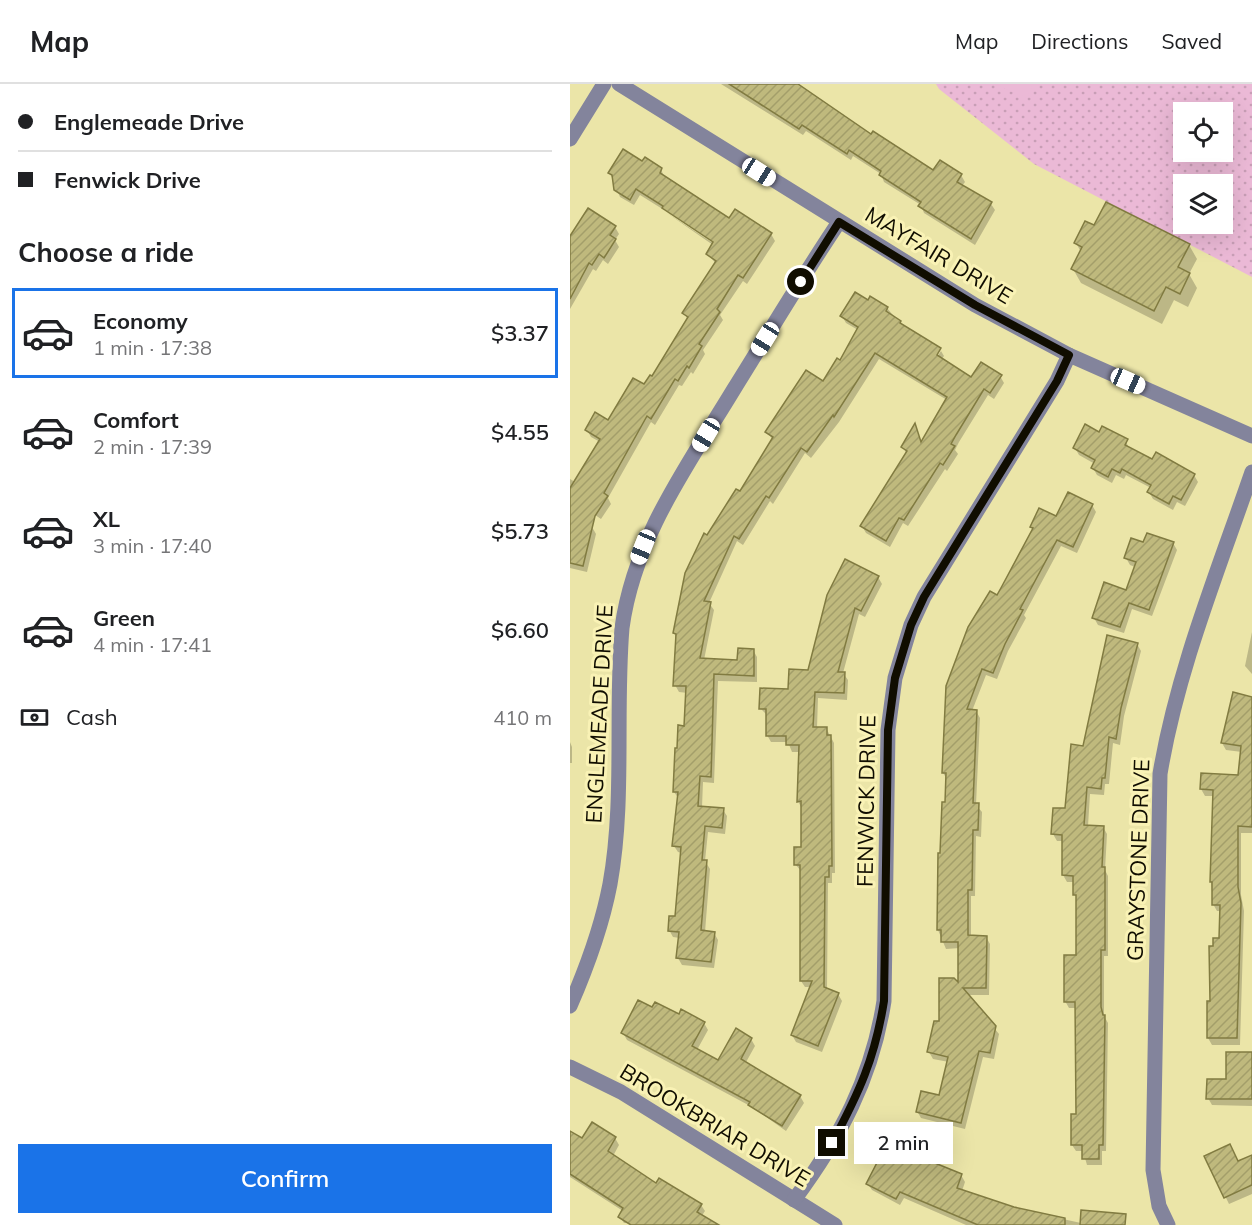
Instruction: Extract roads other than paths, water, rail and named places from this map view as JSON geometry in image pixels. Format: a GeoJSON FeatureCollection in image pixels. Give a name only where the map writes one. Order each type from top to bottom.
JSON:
{"type":"FeatureCollection","features":[{"type":"Feature","properties":{"kind":"street"},"geometry":{"type":"LineString","coordinates":[[570,139],[604,84]]}},
{"type":"Feature","properties":{"kind":"street","name":"MAYFAIR DRIVE"},"geometry":{"type":"LineString","coordinates":[[619,84],[975,305],[1069,355],[1252,436]]}},
{"type":"Feature","properties":{"kind":"street","name":"ENGLEMEADE DRIVE"},"geometry":{"type":"LineString","coordinates":[[570,1006],[594,943],[609,885],[617,809],[622,628],[626,598],[637,562],[649,531],[682,474],[839,222]]}},
{"type":"Feature","properties":{"kind":"street","name":"FENWICK DRIVE"},"geometry":{"type":"LineString","coordinates":[[794,1200],[832,1143],[852,1106],[864,1081],[878,1039],[884,1001],[888,730],[895,678],[904,648],[924,597],[1057,381],[1069,355]]}},
{"type":"Feature","properties":{"kind":"street","name":"GRAYSTONE DRIVE"},"geometry":{"type":"LineString","coordinates":[[1168,1225],[1159,1206],[1153,1170],[1160,774],[1173,711],[1252,472]]}},
{"type":"Feature","properties":{"kind":"street","name":"BROOKBRIAR DRIVE"},"geometry":{"type":"LineString","coordinates":[[570,1067],[621,1092],[834,1225]]}}]}
